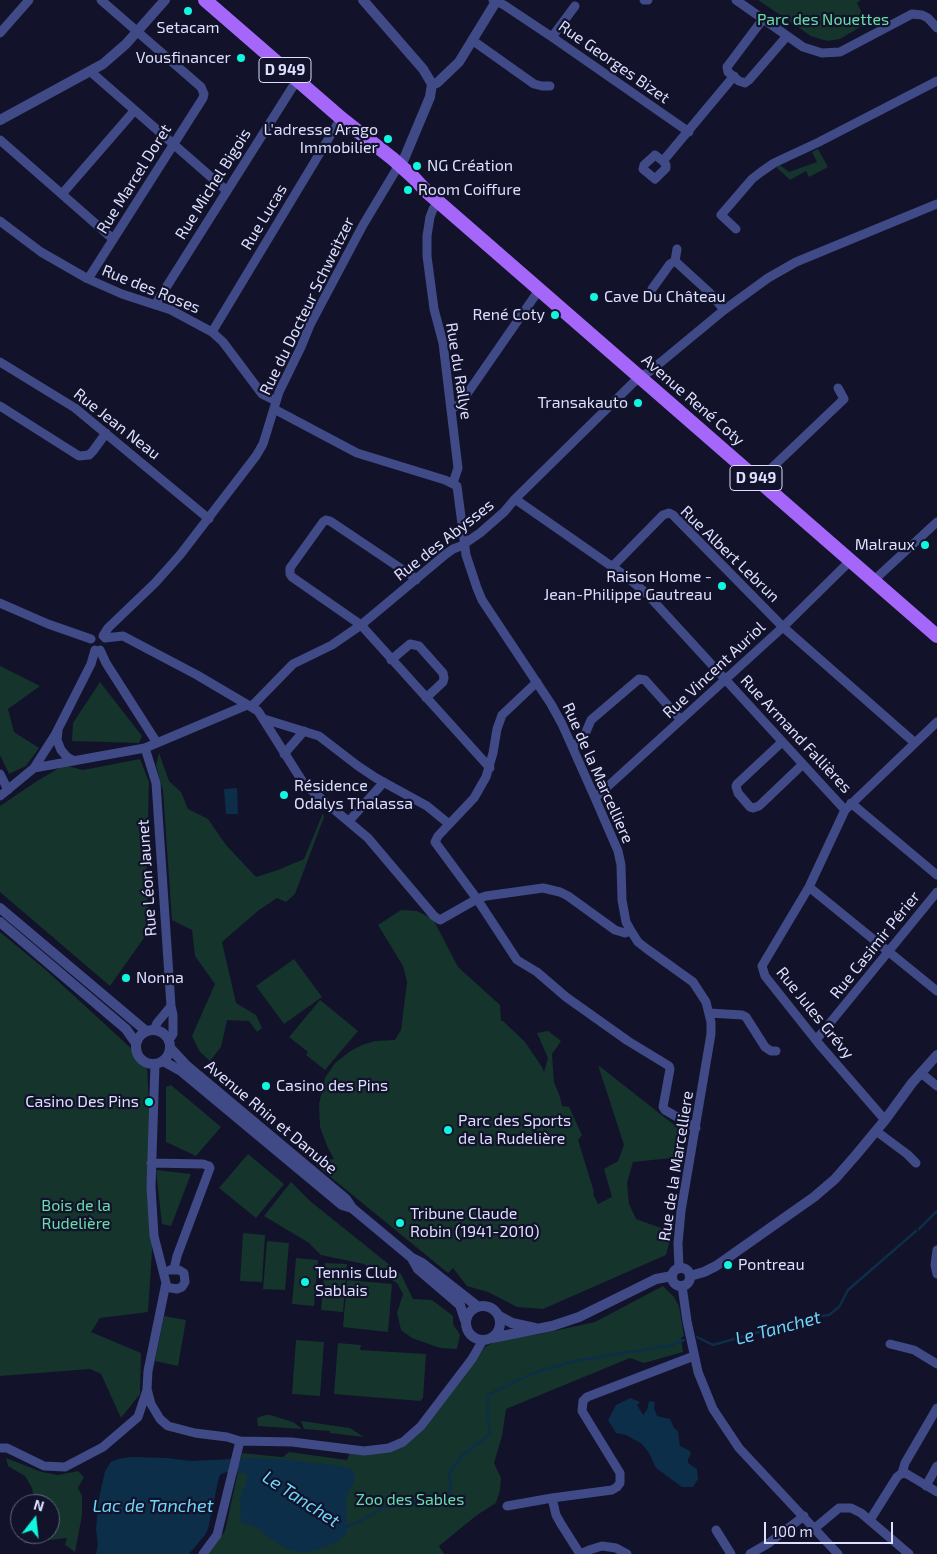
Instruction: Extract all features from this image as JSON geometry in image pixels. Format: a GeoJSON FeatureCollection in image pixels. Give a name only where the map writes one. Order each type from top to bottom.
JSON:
{"type":"FeatureCollection","features":[{"type":"Feature","properties":{"kind":"main road","name":"D 949"},"geometry":{"type":"LineString","coordinates":[[205,0],[398,168]]}},
{"type":"Feature","properties":{"kind":"main road","name":"Avenue René Coty"},"geometry":{"type":"LineString","coordinates":[[398,168],[414,178],[438,202],[937,636]]}},
{"type":"Feature","properties":{"kind":"street"},"geometry":{"type":"LineString","coordinates":[[0,33],[28,0]]}},
{"type":"Feature","properties":{"kind":"street"},"geometry":{"type":"LineString","coordinates":[[100,0],[137,32]]}},
{"type":"Feature","properties":{"kind":"street"},"geometry":{"type":"LineString","coordinates":[[0,120],[91,72],[114,55],[165,0]]}},
{"type":"Feature","properties":{"kind":"street"},"geometry":{"type":"LineString","coordinates":[[363,0],[422,69],[432,84],[437,83],[454,68],[495,0]]}},
{"type":"Feature","properties":{"kind":"street","name":"Rue Georges Bizet"},"geometry":{"type":"LineString","coordinates":[[495,0],[689,132]]}},
{"type":"Feature","properties":{"kind":"street"},"geometry":{"type":"LineString","coordinates":[[736,0],[803,47],[813,51],[840,52],[912,14],[928,18],[937,28]]}},
{"type":"Feature","properties":{"kind":"street"},"geometry":{"type":"LineString","coordinates":[[552,37],[575,6]]}},
{"type":"Feature","properties":{"kind":"street"},"geometry":{"type":"LineString","coordinates":[[763,19],[729,63],[727,70],[742,82],[747,82],[788,36]]}},
{"type":"Feature","properties":{"kind":"street","name":"Rue Marcel Doret"},"geometry":{"type":"LineString","coordinates":[[88,279],[204,94],[201,87],[137,32]]}},
{"type":"Feature","properties":{"kind":"street"},"geometry":{"type":"LineString","coordinates":[[472,40],[534,84],[550,86]]}},
{"type":"Feature","properties":{"kind":"street"},"geometry":{"type":"LineString","coordinates":[[91,72],[227,191]]}},
{"type":"Feature","properties":{"kind":"street"},"geometry":{"type":"LineString","coordinates":[[663,160],[689,132],[734,76]]}},
{"type":"Feature","properties":{"kind":"street","name":"Rue Michel Bigois"},"geometry":{"type":"LineString","coordinates":[[155,305],[297,80]]}},
{"type":"Feature","properties":{"kind":"street"},"geometry":{"type":"LineString","coordinates":[[736,229],[721,216],[752,179],[761,172],[774,163],[819,142],[937,80]]}},
{"type":"Feature","properties":{"kind":"street","name":"Rue du Docteur Schweitzer"},"geometry":{"type":"LineString","coordinates":[[104,637],[108,628],[155,584],[209,519],[256,456],[263,444],[275,405],[326,294],[362,225],[404,159],[430,97],[432,84]]}},
{"type":"Feature","properties":{"kind":"street"},"geometry":{"type":"LineString","coordinates":[[62,194],[134,111]]}},
{"type":"Feature","properties":{"kind":"street","name":"Rue Lucas"},"geometry":{"type":"LineString","coordinates":[[212,332],[341,118]]}},
{"type":"Feature","properties":{"kind":"street"},"geometry":{"type":"LineString","coordinates":[[0,140],[114,239]]}},
{"type":"Feature","properties":{"kind":"street","name":"Rue du Rallye"},"geometry":{"type":"LineString","coordinates":[[438,202],[430,217],[427,236],[427,256],[434,309],[443,342],[458,468],[453,484],[458,489],[464,544]]}},
{"type":"Feature","properties":{"kind":"street","name":"Rue des Abysses"},"geometry":{"type":"LineString","coordinates":[[34,768],[145,748],[249,706],[293,664],[332,645],[361,625],[446,554],[464,544],[504,512],[639,376],[649,372],[724,310],[768,278],[796,262],[937,204]]}},
{"type":"Feature","properties":{"kind":"street","name":"Rue des Roses"},"geometry":{"type":"LineString","coordinates":[[0,221],[41,252],[88,279],[190,319],[212,332],[224,342],[262,394],[275,405],[358,453],[453,484]]}},
{"type":"Feature","properties":{"kind":"street"},"geometry":{"type":"LineString","coordinates":[[652,289],[670,264],[675,261],[677,249]]}},
{"type":"Feature","properties":{"kind":"street"},"geometry":{"type":"LineString","coordinates":[[675,261],[710,293],[724,310]]}},
{"type":"Feature","properties":{"kind":"street"},"geometry":{"type":"LineString","coordinates":[[451,409],[460,404],[539,290]]}},
{"type":"Feature","properties":{"kind":"street","name":"Rue Jean Neau"},"geometry":{"type":"LineString","coordinates":[[0,362],[75,408],[209,519]]}},
{"type":"Feature","properties":{"kind":"street"},"geometry":{"type":"LineString","coordinates":[[758,480],[844,398],[838,388]]}},
{"type":"Feature","properties":{"kind":"street"},"geometry":{"type":"LineString","coordinates":[[0,407],[79,456],[88,455],[94,451],[106,433]]}},
{"type":"Feature","properties":{"kind":"street"},"geometry":{"type":"LineString","coordinates":[[515,499],[612,567]]}},
{"type":"Feature","properties":{"kind":"street","name":"Rue Albert Lebrun"},"geometry":{"type":"LineString","coordinates":[[612,567],[663,515],[669,514],[676,517],[783,627]]}},
{"type":"Feature","properties":{"kind":"street"},"geometry":{"type":"LineString","coordinates":[[416,580],[330,521],[323,522],[290,568],[292,577],[361,625],[490,768]]}},
{"type":"Feature","properties":{"kind":"street"},"geometry":{"type":"LineString","coordinates":[[873,581],[937,522]]}},
{"type":"Feature","properties":{"kind":"street","name":"Rue de la Marcelliere"},"geometry":{"type":"LineString","coordinates":[[464,544],[468,563],[482,600],[538,682],[558,717],[618,851],[621,865],[622,900],[626,922],[638,942],[693,982],[706,1002],[711,1034],[710,1047],[681,1211],[676,1272]]}},
{"type":"Feature","properties":{"kind":"street","name":"Rue Vincent Auriol"},"geometry":{"type":"LineString","coordinates":[[595,798],[783,627],[850,561]]}},
{"type":"Feature","properties":{"kind":"street","name":"Rue Armand Fallières"},"geometry":{"type":"LineString","coordinates":[[612,567],[647,594],[782,742],[848,807],[937,874]]}},
{"type":"Feature","properties":{"kind":"street"},"geometry":{"type":"LineString","coordinates":[[0,603],[48,624],[91,639]]}},
{"type":"Feature","properties":{"kind":"street"},"geometry":{"type":"LineString","coordinates":[[783,627],[914,743]]}},
{"type":"Feature","properties":{"kind":"street"},"geometry":{"type":"LineString","coordinates":[[157,743],[98,650],[90,644],[91,639],[96,634],[104,637],[123,636],[197,675],[249,706],[264,719],[304,784],[368,838],[434,916],[440,920],[477,899],[486,896],[511,894],[532,888],[552,890],[568,896],[615,930],[624,933],[631,931]]}},
{"type":"Feature","properties":{"kind":"street"},"geometry":{"type":"LineString","coordinates":[[0,796],[34,768],[58,728],[98,650],[106,645],[104,637]]}},
{"type":"Feature","properties":{"kind":"street"},"geometry":{"type":"LineString","coordinates":[[391,660],[410,644],[419,646],[443,673],[444,678],[443,682],[426,698]]}},
{"type":"Feature","properties":{"kind":"street"},"geometry":{"type":"LineString","coordinates":[[572,746],[583,739],[591,720],[639,679],[646,680],[681,720]]}},
{"type":"Feature","properties":{"kind":"street"},"geometry":{"type":"LineString","coordinates":[[538,682],[502,715],[486,778],[474,798],[438,836],[435,842],[477,899],[517,960],[537,972],[566,997],[628,1041],[668,1066],[670,1069],[663,1107],[696,1128]]}},
{"type":"Feature","properties":{"kind":"street"},"geometry":{"type":"LineString","coordinates":[[264,719],[324,739],[344,756],[384,782],[427,806],[449,824]]}},
{"type":"Feature","properties":{"kind":"street"},"geometry":{"type":"LineString","coordinates":[[848,807],[937,722]]}},
{"type":"Feature","properties":{"kind":"street"},"geometry":{"type":"LineString","coordinates":[[58,728],[57,740],[61,750],[74,761]]}},
{"type":"Feature","properties":{"kind":"street"},"geometry":{"type":"LineString","coordinates":[[284,754],[304,731]]}},
{"type":"Feature","properties":{"kind":"street"},"geometry":{"type":"LineString","coordinates":[[782,742],[736,786],[738,794],[750,807],[759,806],[803,764]]}},
{"type":"Feature","properties":{"kind":"street","name":"Rue Léon Jaunet"},"geometry":{"type":"LineString","coordinates":[[145,748],[156,783],[173,1014],[173,1034],[170,1044]]}},
{"type":"Feature","properties":{"kind":"street"},"geometry":{"type":"LineString","coordinates":[[0,774],[8,790]]}},
{"type":"Feature","properties":{"kind":"street"},"geometry":{"type":"LineString","coordinates":[[349,821],[384,782]]}},
{"type":"Feature","properties":{"kind":"street","name":"Rue Jules Grévy"},"geometry":{"type":"LineString","coordinates":[[848,807],[809,887],[762,966],[764,976],[885,1120]]}},
{"type":"Feature","properties":{"kind":"street"},"geometry":{"type":"LineString","coordinates":[[809,887],[937,991]]}},
{"type":"Feature","properties":{"kind":"street","name":"Rue Casimir Périer"},"geometry":{"type":"LineString","coordinates":[[816,1040],[937,892]]}},
{"type":"Feature","properties":{"kind":"street"},"geometry":{"type":"LineString","coordinates":[[0,908],[150,1030],[162,1032],[170,1044],[169,1053],[159,1062],[147,1063],[142,1060],[137,1052],[136,1043],[126,1029],[0,922]]}},
{"type":"Feature","properties":{"kind":"street"},"geometry":{"type":"LineString","coordinates":[[136,1043],[138,1038],[150,1030],[171,1006]]}},
{"type":"Feature","properties":{"kind":"street"},"geometry":{"type":"LineString","coordinates":[[709,1013],[742,1015],[765,1047],[771,1051],[776,1051]]}},
{"type":"Feature","properties":{"kind":"street","name":"Avenue Rhin et Danube"},"geometry":{"type":"LineString","coordinates":[[170,1044],[186,1065],[346,1199],[352,1208],[412,1258],[422,1263],[477,1306]]}},
{"type":"Feature","properties":{"kind":"street"},"geometry":{"type":"LineString","coordinates":[[690,1276],[716,1266],[835,1179],[937,1055]]}},
{"type":"Feature","properties":{"kind":"street"},"geometry":{"type":"LineString","coordinates":[[0,1448],[7,1448],[44,1466],[65,1467],[103,1447],[138,1417],[147,1389],[148,1371],[166,1287],[154,1236],[151,1187],[151,1163],[159,1062]]}},
{"type":"Feature","properties":{"kind":"street","name":"Avenue Rhin et Danube"},"geometry":{"type":"LineString","coordinates":[[159,1062],[181,1071],[342,1205],[352,1208]]}},
{"type":"Feature","properties":{"kind":"street"},"geometry":{"type":"LineString","coordinates":[[921,1073],[937,1086]]}},
{"type":"Feature","properties":{"kind":"street"},"geometry":{"type":"LineString","coordinates":[[876,1131],[916,1163]]}},
{"type":"Feature","properties":{"kind":"street"},"geometry":{"type":"LineString","coordinates":[[151,1163],[203,1164],[210,1168],[177,1256],[174,1269]]}},
{"type":"Feature","properties":{"kind":"street"},"geometry":{"type":"LineString","coordinates":[[937,1250],[935,1265],[937,1274]]}},
{"type":"Feature","properties":{"kind":"street","name":"Avenue Rhin et Danube"},"geometry":{"type":"LineString","coordinates":[[412,1258],[418,1269],[460,1305],[465,1320]]}},
{"type":"Feature","properties":{"kind":"street"},"geometry":{"type":"LineString","coordinates":[[164,1275],[169,1270],[174,1269],[184,1273],[185,1282],[182,1287],[177,1289],[166,1287]]}},
{"type":"Feature","properties":{"kind":"street"},"geometry":{"type":"LineString","coordinates":[[538,1328],[512,1323],[499,1316],[491,1308],[482,1305],[470,1311],[465,1320],[469,1334],[473,1338],[488,1339],[552,1326],[579,1317],[656,1279],[687,1270],[690,1276],[689,1281],[682,1286]]}},
{"type":"Feature","properties":{"kind":"street"},"geometry":{"type":"LineString","coordinates":[[676,1272],[675,1283],[682,1286]]}},
{"type":"Feature","properties":{"kind":"street"},"geometry":{"type":"LineString","coordinates":[[682,1286],[694,1356],[712,1409],[724,1429],[739,1448],[815,1528],[834,1553]]}},
{"type":"Feature","properties":{"kind":"street"},"geometry":{"type":"LineString","coordinates":[[147,1389],[151,1404],[168,1426],[195,1433],[223,1436],[240,1441],[292,1442],[364,1451],[390,1448],[403,1442],[421,1426],[488,1339],[499,1330],[499,1316]]}},
{"type":"Feature","properties":{"kind":"street"},"geometry":{"type":"LineString","coordinates":[[890,1344],[914,1350],[937,1364]]}},
{"type":"Feature","properties":{"kind":"street"},"geometry":{"type":"LineString","coordinates":[[507,1506],[612,1490],[620,1483],[620,1473],[582,1411],[583,1401],[587,1397],[694,1356]]}},
{"type":"Feature","properties":{"kind":"street"},"geometry":{"type":"LineString","coordinates":[[902,1474],[905,1463],[937,1408]]}},
{"type":"Feature","properties":{"kind":"street"},"geometry":{"type":"LineString","coordinates":[[138,1417],[157,1414]]}},
{"type":"Feature","properties":{"kind":"street"},"geometry":{"type":"LineString","coordinates":[[203,1554],[217,1534],[240,1441]]}},
{"type":"Feature","properties":{"kind":"street"},"geometry":{"type":"LineString","coordinates":[[926,1486],[937,1466]]}},
{"type":"Feature","properties":{"kind":"street"},"geometry":{"type":"LineString","coordinates":[[870,1520],[897,1477],[902,1474],[907,1474],[937,1492]]}},
{"type":"Feature","properties":{"kind":"street"},"geometry":{"type":"LineString","coordinates":[[552,1498],[558,1520],[580,1554],[602,1546],[616,1548],[627,1554]]}},
{"type":"Feature","properties":{"kind":"street"},"geometry":{"type":"LineString","coordinates":[[815,1528],[839,1508],[845,1507],[856,1510],[908,1554]]}},
{"type":"Feature","properties":{"kind":"street"},"geometry":{"type":"LineString","coordinates":[[750,1554],[769,1543],[804,1516]]}},
{"type":"Feature","properties":{"kind":"street"},"geometry":{"type":"LineString","coordinates":[[716,1530],[732,1554]]}},
{"type":"Feature","properties":{"kind":"green space","name":"Parc des Nouettes"},"geometry":{"type":"Polygon","coordinates":[[[758,0],[861,0],[857,3],[867,23],[840,39],[828,41],[811,36],[758,0]]]}},
{"type":"Feature","properties":{"kind":"green space"},"geometry":{"type":"Polygon","coordinates":[[[818,149],[828,167],[809,177],[806,171],[790,180],[776,167],[780,165],[789,172],[817,162],[812,152],[818,149]]]}},
{"type":"Feature","properties":{"kind":"green space"},"geometry":{"type":"Polygon","coordinates":[[[0,666],[40,686],[8,709],[14,732],[39,748],[26,766],[9,774],[0,755],[0,666]]]}},
{"type":"Feature","properties":{"kind":"green space"},"geometry":{"type":"Polygon","coordinates":[[[100,682],[142,736],[139,743],[72,741],[73,723],[100,682]]]}},
{"type":"Feature","properties":{"kind":"green space"},"geometry":{"type":"Polygon","coordinates":[[[159,753],[169,781],[181,792],[188,809],[208,819],[226,845],[256,877],[304,859],[323,813],[324,817],[295,894],[286,902],[277,898],[259,910],[222,942],[236,1003],[256,1015],[262,1028],[257,1032],[249,1021],[227,1020],[221,1047],[210,1061],[200,1052],[192,1036],[215,984],[195,956],[192,930],[172,920],[163,791],[156,765],[159,753]]]}},
{"type":"Feature","properties":{"kind":"green space"},"geometry":{"type":"Polygon","coordinates":[[[140,759],[149,782],[146,888],[151,928],[110,986],[0,892],[0,806],[64,765],[83,770],[140,759]]]}},
{"type":"Feature","properties":{"kind":"green space","name":"Parc des Sports de la Rudelière"},"geometry":{"type":"Polygon","coordinates":[[[401,910],[417,911],[433,919],[458,967],[500,1005],[501,1021],[525,1042],[544,1072],[548,1058],[537,1033],[548,1031],[561,1041],[552,1054],[554,1082],[562,1106],[569,1107],[582,1135],[578,1140],[593,1194],[598,1204],[612,1197],[604,1169],[618,1161],[624,1145],[598,1065],[682,1131],[672,1158],[633,1162],[627,1183],[629,1204],[636,1219],[672,1232],[666,1255],[543,1309],[517,1307],[488,1292],[467,1286],[453,1268],[448,1273],[317,1166],[321,1161],[334,1159],[320,1127],[319,1104],[325,1078],[335,1063],[349,1052],[375,1041],[395,1040],[401,1030],[407,982],[403,966],[378,925],[401,910]]]}},
{"type":"Feature","properties":{"kind":"green space","name":"Bois de la Rudelière"},"geometry":{"type":"Polygon","coordinates":[[[0,932],[46,970],[147,1063],[154,1219],[148,1312],[100,1318],[91,1332],[141,1353],[140,1394],[121,1418],[101,1374],[90,1369],[0,1376],[0,932]]]}},
{"type":"Feature","properties":{"kind":"green space"},"geometry":{"type":"Polygon","coordinates":[[[294,959],[322,997],[284,1024],[256,986],[294,959]]]}},
{"type":"Feature","properties":{"kind":"green space"},"geometry":{"type":"Polygon","coordinates":[[[320,1000],[358,1031],[325,1070],[306,1055],[308,1052],[289,1037],[320,1000]]]}},
{"type":"Feature","properties":{"kind":"green space"},"geometry":{"type":"Polygon","coordinates":[[[171,1085],[221,1127],[196,1156],[166,1142],[166,1087],[171,1085]]]}},
{"type":"Feature","properties":{"kind":"green space"},"geometry":{"type":"Polygon","coordinates":[[[248,1154],[284,1184],[256,1218],[219,1188],[248,1154]]]}},
{"type":"Feature","properties":{"kind":"green space"},"geometry":{"type":"Polygon","coordinates":[[[156,1170],[191,1174],[171,1226],[162,1224],[156,1170]]]}},
{"type":"Feature","properties":{"kind":"green space"},"geometry":{"type":"Polygon","coordinates":[[[291,1182],[310,1201],[401,1274],[413,1299],[432,1300],[453,1316],[453,1324],[460,1335],[457,1349],[440,1348],[412,1338],[401,1330],[397,1313],[403,1294],[397,1283],[364,1264],[321,1255],[309,1243],[264,1216],[291,1182]]]}},
{"type":"Feature","properties":{"kind":"green space"},"geometry":{"type":"Polygon","coordinates":[[[243,1233],[265,1235],[262,1282],[240,1281],[243,1233]]]}},
{"type":"Feature","properties":{"kind":"green space"},"geometry":{"type":"Polygon","coordinates":[[[267,1241],[289,1243],[285,1290],[263,1289],[267,1241]]]}},
{"type":"Feature","properties":{"kind":"green space","name":"Tennis Club Sablais"},"geometry":{"type":"Polygon","coordinates":[[[296,1258],[318,1260],[314,1306],[292,1304],[296,1258]]]}},
{"type":"Feature","properties":{"kind":"green space"},"geometry":{"type":"Polygon","coordinates":[[[325,1263],[347,1264],[343,1312],[321,1310],[325,1263]]]}},
{"type":"Feature","properties":{"kind":"green space"},"geometry":{"type":"Polygon","coordinates":[[[347,1280],[392,1284],[388,1332],[343,1327],[347,1280]]]}},
{"type":"Feature","properties":{"kind":"green space","name":"Zoo des Sables"},"geometry":{"type":"Polygon","coordinates":[[[663,1286],[674,1297],[679,1306],[684,1336],[681,1338],[683,1352],[644,1363],[630,1358],[506,1409],[502,1436],[494,1463],[501,1478],[496,1503],[477,1515],[439,1546],[444,1554],[207,1554],[225,1531],[242,1453],[300,1459],[283,1457],[289,1452],[347,1460],[350,1452],[385,1452],[434,1416],[485,1347],[498,1340],[540,1334],[595,1322],[663,1286]]]}},
{"type":"Feature","properties":{"kind":"green space"},"geometry":{"type":"Polygon","coordinates":[[[164,1316],[186,1320],[178,1366],[155,1361],[164,1316]]]}},
{"type":"Feature","properties":{"kind":"green space"},"geometry":{"type":"Polygon","coordinates":[[[296,1340],[324,1342],[320,1396],[292,1394],[296,1340]]]}},
{"type":"Feature","properties":{"kind":"green space"},"geometry":{"type":"Polygon","coordinates":[[[338,1343],[361,1345],[360,1350],[426,1354],[423,1398],[420,1401],[334,1394],[338,1343]]]}},
{"type":"Feature","properties":{"kind":"green space"},"geometry":{"type":"Polygon","coordinates":[[[265,1415],[293,1422],[301,1429],[258,1426],[257,1418],[265,1415]]]}},
{"type":"Feature","properties":{"kind":"green space"},"geometry":{"type":"Polygon","coordinates":[[[301,1421],[350,1428],[364,1437],[304,1429],[301,1421]]]}},
{"type":"Feature","properties":{"kind":"green space"},"geometry":{"type":"Polygon","coordinates":[[[6,1458],[42,1472],[58,1475],[78,1471],[84,1477],[78,1488],[82,1496],[82,1515],[75,1552],[65,1545],[67,1538],[60,1539],[60,1494],[33,1494],[25,1476],[8,1466],[6,1458]]]}},
{"type":"Feature","properties":{"kind":"water"},"geometry":{"type":"Polygon","coordinates":[[[237,788],[238,814],[226,814],[224,789],[237,788]]]}},
{"type":"Feature","properties":{"kind":"water"},"geometry":{"type":"Polygon","coordinates":[[[630,1398],[640,1402],[637,1405],[643,1415],[647,1410],[649,1401],[655,1402],[654,1408],[657,1416],[670,1419],[674,1428],[678,1431],[680,1446],[690,1451],[688,1463],[697,1469],[698,1479],[693,1487],[682,1487],[656,1468],[649,1453],[642,1444],[626,1435],[616,1433],[608,1420],[616,1405],[630,1398]]]}},
{"type":"Feature","properties":{"kind":"water","name":"Lac de Tanchet"},"geometry":{"type":"Polygon","coordinates":[[[131,1457],[192,1461],[251,1458],[281,1459],[350,1468],[354,1472],[355,1479],[346,1498],[347,1533],[336,1543],[312,1551],[303,1553],[287,1549],[259,1529],[241,1522],[240,1499],[248,1477],[245,1473],[227,1472],[219,1477],[208,1529],[189,1554],[96,1554],[98,1545],[96,1530],[98,1503],[105,1471],[111,1462],[131,1457]]]}},
{"type":"Feature","properties":{"kind":"waterway","name":"Le Tanchet"},"geometry":{"type":"LineString","coordinates":[[919,1229],[937,1211]]}},
{"type":"Feature","properties":{"kind":"waterway","name":"Le Tanchet"},"geometry":{"type":"LineString","coordinates":[[697,1337],[713,1345],[813,1317],[829,1315],[839,1307],[848,1290],[916,1231]]}},
{"type":"Feature","properties":{"kind":"waterway","name":"Le Tanchet"},"geometry":{"type":"LineString","coordinates":[[345,1527],[359,1522],[385,1507],[408,1502],[447,1500],[451,1487],[449,1473],[463,1455],[490,1434],[487,1411],[488,1395],[531,1374],[575,1361],[668,1346],[684,1340]]}},
{"type":"Feature","properties":{"kind":"place","name":"Setacam"},"geometry":{"type":"Point","coordinates":[188,11]}},
{"type":"Feature","properties":{"kind":"place","name":"Vousfinancer"},"geometry":{"type":"Point","coordinates":[241,58]}},
{"type":"Feature","properties":{"kind":"place","name":"L'adresse Arago Immobilier"},"geometry":{"type":"Point","coordinates":[388,139]}},
{"type":"Feature","properties":{"kind":"place","name":"NG Création"},"geometry":{"type":"Point","coordinates":[417,166]}},
{"type":"Feature","properties":{"kind":"place","name":"Room Coiffure"},"geometry":{"type":"Point","coordinates":[408,190]}},
{"type":"Feature","properties":{"kind":"place","name":"Cave Du Château"},"geometry":{"type":"Point","coordinates":[594,297]}},
{"type":"Feature","properties":{"kind":"place","name":"René Coty"},"geometry":{"type":"Point","coordinates":[555,315]}},
{"type":"Feature","properties":{"kind":"place","name":"Transakauto"},"geometry":{"type":"Point","coordinates":[638,403]}},
{"type":"Feature","properties":{"kind":"place","name":"Malraux"},"geometry":{"type":"Point","coordinates":[925,545]}},
{"type":"Feature","properties":{"kind":"place","name":"Raison Home - Jean-Philippe Gautreau"},"geometry":{"type":"Point","coordinates":[722,586]}},
{"type":"Feature","properties":{"kind":"place","name":"Résidence Odalys Thalassa"},"geometry":{"type":"Point","coordinates":[284,795]}},
{"type":"Feature","properties":{"kind":"place","name":"Nonna"},"geometry":{"type":"Point","coordinates":[126,978]}},
{"type":"Feature","properties":{"kind":"place","name":"Casino des Pins"},"geometry":{"type":"Point","coordinates":[266,1086]}},
{"type":"Feature","properties":{"kind":"place","name":"Casino Des Pins"},"geometry":{"type":"Point","coordinates":[149,1102]}},
{"type":"Feature","properties":{"kind":"place","name":"Parc des Sports de la Rudelière"},"geometry":{"type":"Point","coordinates":[448,1130]}},
{"type":"Feature","properties":{"kind":"place","name":"Tribune Claude Robin (1941-2010)"},"geometry":{"type":"Point","coordinates":[400,1223]}},
{"type":"Feature","properties":{"kind":"place","name":"Pontreau"},"geometry":{"type":"Point","coordinates":[728,1265]}},
{"type":"Feature","properties":{"kind":"place","name":"Tennis Club Sablais"},"geometry":{"type":"Point","coordinates":[305,1282]}}]}
